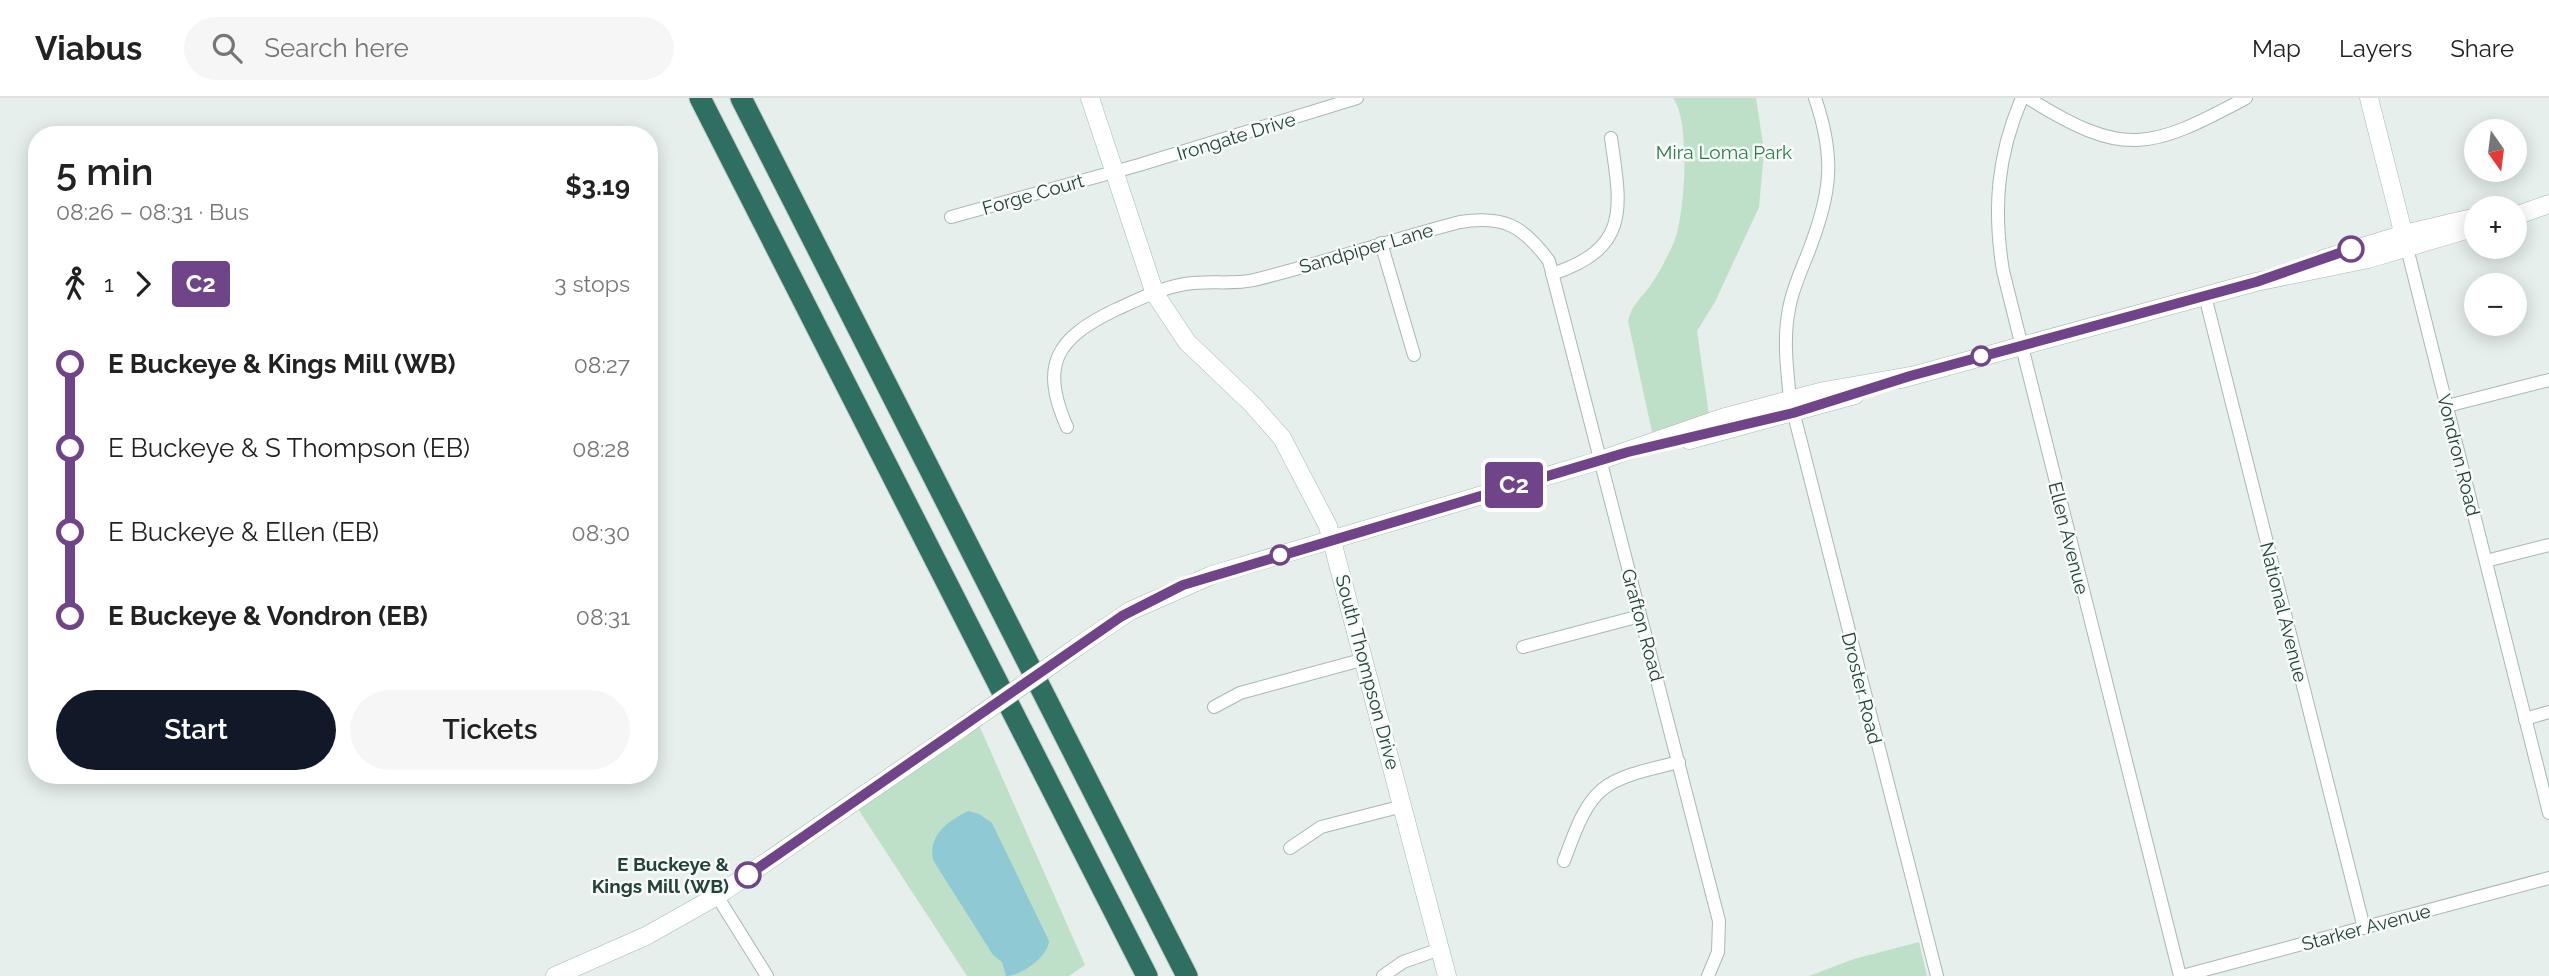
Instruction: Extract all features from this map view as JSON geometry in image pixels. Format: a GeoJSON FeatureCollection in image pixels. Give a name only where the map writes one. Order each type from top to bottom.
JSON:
{"type":"FeatureCollection","features":[{"type":"Feature","properties":{"kind":"highway"},"geometry":{"type":"LineString","coordinates":[[700,98],[1147,976]]}},
{"type":"Feature","properties":{"kind":"highway"},"geometry":{"type":"LineString","coordinates":[[741,98],[1186,976]]}},
{"type":"Feature","properties":{"kind":"main road","name":"South Thompson Drive"},"geometry":{"type":"LineString","coordinates":[[1090,98],[1155,294],[1187,342],[1253,405],[1282,438],[1331,534],[1447,976]]}},
{"type":"Feature","properties":{"kind":"main road","name":"Vondron Road"},"geometry":{"type":"LineString","coordinates":[[2369,98],[2405,241]]}},
{"type":"Feature","properties":{"kind":"main road"},"geometry":{"type":"LineString","coordinates":[[2527,208],[2549,204]]}},
{"type":"Feature","properties":{"kind":"main road"},"geometry":{"type":"LineString","coordinates":[[2527,212],[2549,204]]}},
{"type":"Feature","properties":{"kind":"main road"},"geometry":{"type":"LineString","coordinates":[[558,975],[579,971],[716,896],[1122,616],[1143,597],[1199,570],[1420,512],[1792,406],[2405,241],[2464,222]]}},
{"type":"Feature","properties":{"kind":"main road"},"geometry":{"type":"LineString","coordinates":[[2405,241],[2464,230]]}},
{"type":"Feature","properties":{"kind":"street","name":"Irongate Drive"},"geometry":{"type":"LineString","coordinates":[[1115,171],[1357,98]]}},
{"type":"Feature","properties":{"kind":"street","name":"Droster Road"},"geometry":{"type":"LineString","coordinates":[[1815,98],[1829,146],[1829,186],[1824,212],[1789,306],[1785,341],[1792,406],[1937,976]]}},
{"type":"Feature","properties":{"kind":"street","name":"Ellen Avenue"},"geometry":{"type":"LineString","coordinates":[[2022,98],[2006,140],[1996,195],[2000,251],[2020,346],[2181,976]]}},
{"type":"Feature","properties":{"kind":"street"},"geometry":{"type":"LineString","coordinates":[[2028,98],[2065,121],[2094,134],[2135,141],[2179,132],[2246,98]]}},
{"type":"Feature","properties":{"kind":"street"},"geometry":{"type":"LineString","coordinates":[[1552,274],[1596,254],[1614,227],[1618,202],[1611,138]]}},
{"type":"Feature","properties":{"kind":"street","name":"Forge Court"},"geometry":{"type":"LineString","coordinates":[[951,217],[1115,171]]}},
{"type":"Feature","properties":{"kind":"street","name":"Sandpiper Lane"},"geometry":{"type":"LineString","coordinates":[[1067,427],[1056,403],[1054,380],[1058,357],[1069,338],[1083,326],[1155,294],[1183,285],[1255,279],[1460,222],[1484,219],[1499,221],[1532,239],[1549,261],[1552,274]]}},
{"type":"Feature","properties":{"kind":"street","name":"Vondron Road"},"geometry":{"type":"LineString","coordinates":[[2405,241],[2549,813]]}},
{"type":"Feature","properties":{"kind":"street"},"geometry":{"type":"LineString","coordinates":[[1381,243],[1415,355]]}},
{"type":"Feature","properties":{"kind":"street","name":"Grafton Road"},"geometry":{"type":"LineString","coordinates":[[1552,274],[1719,921],[1718,952],[1708,976]]}},
{"type":"Feature","properties":{"kind":"street","name":"National Avenue"},"geometry":{"type":"LineString","coordinates":[[2205,296],[2364,928]]}},
{"type":"Feature","properties":{"kind":"street"},"geometry":{"type":"LineString","coordinates":[[2447,406],[2549,380]]}},
{"type":"Feature","properties":{"kind":"street"},"geometry":{"type":"LineString","coordinates":[[2486,561],[2549,545]]}},
{"type":"Feature","properties":{"kind":"street"},"geometry":{"type":"LineString","coordinates":[[1523,647],[1640,617]]}},
{"type":"Feature","properties":{"kind":"street"},"geometry":{"type":"LineString","coordinates":[[1214,707],[1240,693],[1365,659]]}},
{"type":"Feature","properties":{"kind":"street"},"geometry":{"type":"LineString","coordinates":[[2525,719],[2549,712]]}},
{"type":"Feature","properties":{"kind":"street"},"geometry":{"type":"LineString","coordinates":[[1564,860],[1581,814],[1597,791],[1625,775],[1679,762]]}},
{"type":"Feature","properties":{"kind":"street"},"geometry":{"type":"LineString","coordinates":[[1290,848],[1321,827],[1403,806]]}},
{"type":"Feature","properties":{"kind":"street","name":"Starker Avenue"},"geometry":{"type":"LineString","coordinates":[[2181,976],[2549,878]]}},
{"type":"Feature","properties":{"kind":"street"},"geometry":{"type":"LineString","coordinates":[[716,896],[767,976]]}},
{"type":"Feature","properties":{"kind":"street"},"geometry":{"type":"LineString","coordinates":[[1383,976],[1403,962],[1440,949]]}},
{"type":"Feature","properties":{"kind":"green space","name":"Mira Loma Park"},"geometry":{"type":"Polygon","coordinates":[[[1673,98],[1756,98],[1764,151],[1759,207],[1715,302],[1697,331],[1709,415],[1652,432],[1628,321],[1633,308],[1662,267],[1678,229],[1683,191],[1684,147],[1679,110],[1673,98]]]}},
{"type":"Feature","properties":{"kind":"green space"},"geometry":{"type":"Polygon","coordinates":[[[979,725],[1085,965],[1069,976],[967,976],[858,809],[979,725]]]}},
{"type":"Feature","properties":{"kind":"green space"},"geometry":{"type":"Polygon","coordinates":[[[1919,942],[1927,976],[1809,976],[1854,959],[1919,942]]]}},
{"type":"Feature","properties":{"kind":"water"},"geometry":{"type":"Polygon","coordinates":[[[968,811],[979,814],[992,823],[1049,941],[1039,959],[1019,973],[1006,976],[1002,962],[993,955],[933,860],[934,843],[941,830],[968,811]]]}},
{"type":"Feature","properties":{"kind":"bus line","name":"C2"},"geometry":{"type":"LineString","coordinates":[[748,875],[1122,616],[1183,585],[1628,452],[1793,413],[1910,376],[2256,282],[2351,249]]}},
{"type":"Feature","properties":{"kind":"place","name":"E Buckeye & Kings Mill (WB)"},"geometry":{"type":"Point","coordinates":[748,875]}}]}
